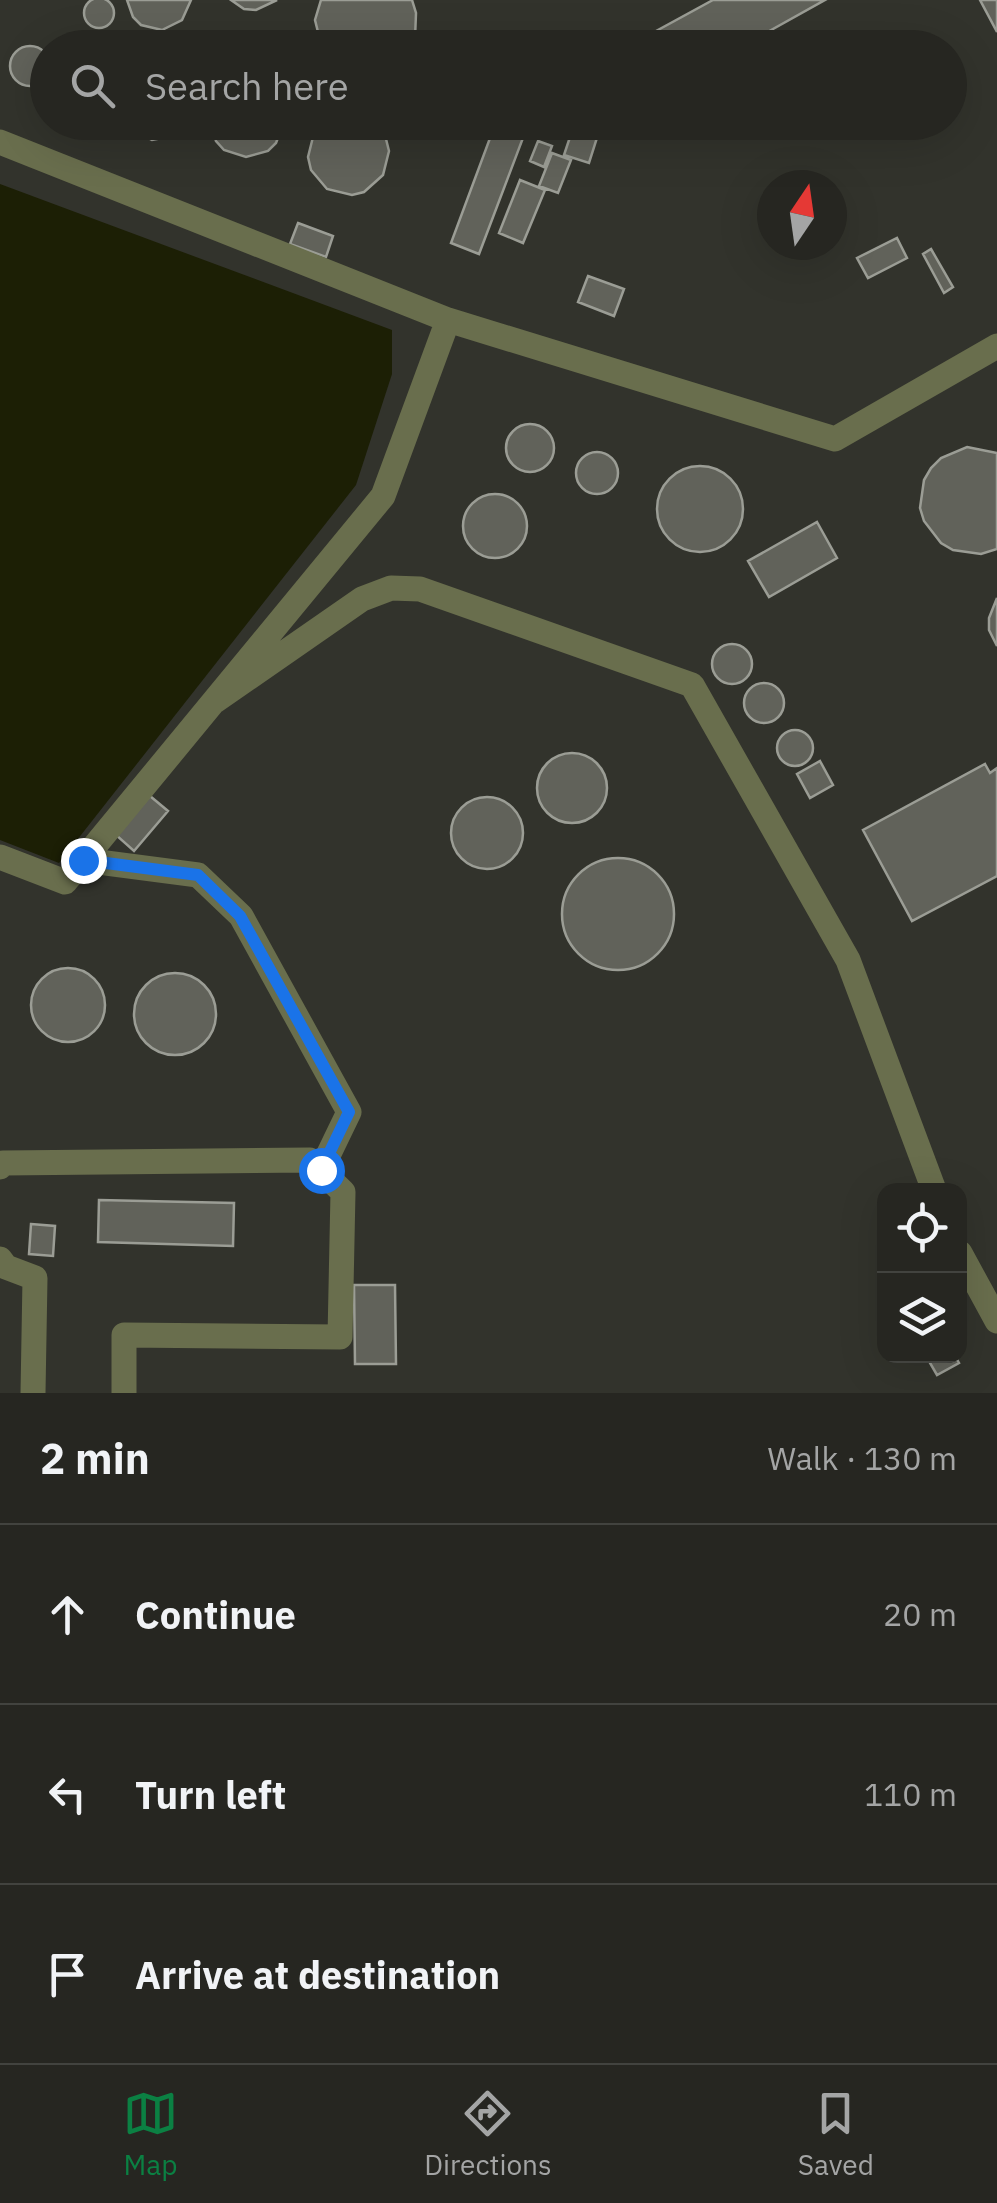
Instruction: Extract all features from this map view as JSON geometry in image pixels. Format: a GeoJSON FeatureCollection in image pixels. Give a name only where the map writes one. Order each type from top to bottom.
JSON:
{"type":"FeatureCollection","features":[{"type":"Feature","properties":{"kind":"lane"},"geometry":{"type":"LineString","coordinates":[[0,142],[448,320],[835,439],[997,346]]}},
{"type":"Feature","properties":{"kind":"lane"},"geometry":{"type":"LineString","coordinates":[[0,857],[65,882],[384,496],[448,320]]}},
{"type":"Feature","properties":{"kind":"lane"},"geometry":{"type":"LineString","coordinates":[[215,700],[362,599],[390,588],[420,589],[692,685],[848,960],[931,1183]]}},
{"type":"Feature","properties":{"kind":"lane"},"geometry":{"type":"LineString","coordinates":[[83,860],[198,875],[240,916],[349,1112],[321,1170]]}},
{"type":"Feature","properties":{"kind":"lane"},"geometry":{"type":"LineString","coordinates":[[0,1167],[3,1163],[310,1160],[342,1192],[340,1337],[124,1335],[124,1393]]}},
{"type":"Feature","properties":{"kind":"lane"},"geometry":{"type":"LineString","coordinates":[[0,1259],[6,1267],[35,1278],[33,1393]]}},
{"type":"Feature","properties":{"kind":"lane"},"geometry":{"type":"LineString","coordinates":[[967,1266],[997,1321]]}},
{"type":"Feature","properties":{"kind":"shaded area"},"geometry":{"type":"Polygon","coordinates":[[[0,184],[392,330],[392,374],[356,485],[59,863],[0,840],[0,184]]]}},
{"type":"Feature","properties":{"kind":"building"},"geometry":{"type":"Polygon","coordinates":[[[93,-1],[105,-1],[113,7],[113,19],[105,27],[93,27],[85,19],[85,7],[93,-1]]]}},
{"type":"Feature","properties":{"kind":"building"},"geometry":{"type":"Polygon","coordinates":[[[127,0],[191,0],[182,20],[162,30],[141,25],[133,17],[127,0]]]}},
{"type":"Feature","properties":{"kind":"building"},"geometry":{"type":"Polygon","coordinates":[[[231,0],[277,0],[256,10],[244,9],[231,0]]]}},
{"type":"Feature","properties":{"kind":"building"},"geometry":{"type":"Polygon","coordinates":[[[321,0],[412,0],[416,13],[415,30],[318,30],[315,20],[321,0]]]}},
{"type":"Feature","properties":{"kind":"building"},"geometry":{"type":"Polygon","coordinates":[[[713,0],[825,0],[771,30],[658,30],[713,0]]]}},
{"type":"Feature","properties":{"kind":"building"},"geometry":{"type":"Polygon","coordinates":[[[980,0],[997,0],[997,32],[980,0]]]}},
{"type":"Feature","properties":{"kind":"building"},"geometry":{"type":"Polygon","coordinates":[[[30,46],[30,86],[22,85],[11,74],[11,58],[22,47],[30,46]]]}},
{"type":"Feature","properties":{"kind":"building"},"geometry":{"type":"Polygon","coordinates":[[[277,140],[268,151],[246,157],[224,150],[216,141],[277,140]]]}},
{"type":"Feature","properties":{"kind":"building"},"geometry":{"type":"Polygon","coordinates":[[[312,140],[386,140],[389,151],[383,175],[364,192],[352,195],[327,189],[311,170],[308,157],[312,140]]]}},
{"type":"Feature","properties":{"kind":"building"},"geometry":{"type":"Polygon","coordinates":[[[489,140],[522,140],[479,254],[451,243],[489,140]]]}},
{"type":"Feature","properties":{"kind":"building"},"geometry":{"type":"Polygon","coordinates":[[[569,140],[596,140],[589,163],[564,155],[569,140]]]}},
{"type":"Feature","properties":{"kind":"building"},"geometry":{"type":"Polygon","coordinates":[[[538,141],[552,146],[544,167],[530,161],[538,141]]]}},
{"type":"Feature","properties":{"kind":"building"},"geometry":{"type":"Polygon","coordinates":[[[552,153],[571,160],[558,193],[539,186],[552,153]]]}},
{"type":"Feature","properties":{"kind":"building"},"geometry":{"type":"Polygon","coordinates":[[[520,180],[545,190],[523,243],[499,233],[520,180]]]}},
{"type":"Feature","properties":{"kind":"building"},"geometry":{"type":"Polygon","coordinates":[[[298,223],[333,236],[326,257],[290,244],[298,223]]]}},
{"type":"Feature","properties":{"kind":"building"},"geometry":{"type":"Polygon","coordinates":[[[897,238],[907,258],[868,278],[857,258],[897,238]]]}},
{"type":"Feature","properties":{"kind":"building"},"geometry":{"type":"Polygon","coordinates":[[[931,249],[953,287],[944,293],[923,254],[931,249]]]}},
{"type":"Feature","properties":{"kind":"building"},"geometry":{"type":"Polygon","coordinates":[[[588,276],[624,289],[614,316],[578,302],[588,276]]]}},
{"type":"Feature","properties":{"kind":"building"},"geometry":{"type":"Polygon","coordinates":[[[530,424],[547,431],[554,448],[547,465],[530,472],[513,465],[506,448],[513,431],[530,424]]]}},
{"type":"Feature","properties":{"kind":"building"},"geometry":{"type":"Polygon","coordinates":[[[967,447],[997,453],[997,549],[981,554],[953,550],[941,543],[924,521],[920,508],[924,480],[931,468],[941,458],[967,447]]]}},
{"type":"Feature","properties":{"kind":"building"},"geometry":{"type":"Polygon","coordinates":[[[597,452],[612,458],[618,473],[612,488],[597,494],[582,488],[576,473],[582,458],[597,452]]]}},
{"type":"Feature","properties":{"kind":"building"},"geometry":{"type":"Polygon","coordinates":[[[700,466],[724,473],[736,485],[743,509],[736,533],[724,545],[700,552],[676,545],[664,533],[657,509],[664,485],[676,473],[700,466]]]}},
{"type":"Feature","properties":{"kind":"building"},"geometry":{"type":"Polygon","coordinates":[[[495,494],[517,504],[527,526],[517,548],[495,558],[473,548],[463,526],[473,504],[495,494]]]}},
{"type":"Feature","properties":{"kind":"building"},"geometry":{"type":"Polygon","coordinates":[[[817,522],[837,558],[769,597],[748,561],[817,522]]]}},
{"type":"Feature","properties":{"kind":"building"},"geometry":{"type":"Polygon","coordinates":[[[997,598],[997,646],[989,630],[989,618],[997,598]]]}},
{"type":"Feature","properties":{"kind":"building"},"geometry":{"type":"Polygon","coordinates":[[[732,644],[746,650],[752,664],[746,678],[732,684],[718,678],[712,664],[718,650],[732,644]]]}},
{"type":"Feature","properties":{"kind":"building"},"geometry":{"type":"Polygon","coordinates":[[[764,683],[778,689],[784,703],[778,717],[764,723],[750,717],[744,703],[750,689],[764,683]]]}},
{"type":"Feature","properties":{"kind":"building"},"geometry":{"type":"Polygon","coordinates":[[[795,730],[808,735],[813,748],[808,761],[795,766],[782,761],[777,748],[782,735],[795,730]]]}},
{"type":"Feature","properties":{"kind":"building"},"geometry":{"type":"Polygon","coordinates":[[[572,753],[597,763],[607,788],[597,813],[572,823],[547,813],[537,788],[547,763],[572,753]]]}},
{"type":"Feature","properties":{"kind":"building"},"geometry":{"type":"Polygon","coordinates":[[[820,761],[833,785],[810,798],[797,774],[820,761]]]}},
{"type":"Feature","properties":{"kind":"building"},"geometry":{"type":"Polygon","coordinates":[[[985,764],[990,773],[997,768],[997,876],[912,921],[863,830],[985,764]]]}},
{"type":"Feature","properties":{"kind":"building"},"geometry":{"type":"Polygon","coordinates":[[[150,796],[168,811],[134,851],[116,835],[150,796]]]}},
{"type":"Feature","properties":{"kind":"building"},"geometry":{"type":"Polygon","coordinates":[[[487,797],[512,808],[523,833],[512,858],[487,869],[462,858],[451,833],[462,808],[487,797]]]}},
{"type":"Feature","properties":{"kind":"building"},"geometry":{"type":"Polygon","coordinates":[[[618,858],[639,862],[658,874],[670,893],[674,914],[670,935],[658,954],[639,966],[618,970],[597,966],[578,954],[566,935],[562,914],[566,893],[578,874],[597,862],[618,858]]]}},
{"type":"Feature","properties":{"kind":"building"},"geometry":{"type":"Polygon","coordinates":[[[68,968],[82,970],[94,979],[103,991],[103,1019],[94,1031],[82,1040],[68,1042],[54,1040],[42,1031],[33,1019],[31,1005],[33,991],[42,979],[54,970],[68,968]]]}},
{"type":"Feature","properties":{"kind":"building"},"geometry":{"type":"Polygon","coordinates":[[[175,973],[204,985],[216,1014],[204,1043],[175,1055],[146,1043],[134,1014],[146,985],[175,973]]]}},
{"type":"Feature","properties":{"kind":"building"},"geometry":{"type":"Polygon","coordinates":[[[99,1200],[234,1203],[233,1246],[98,1242],[99,1200]]]}},
{"type":"Feature","properties":{"kind":"building"},"geometry":{"type":"Polygon","coordinates":[[[31,1224],[55,1226],[53,1256],[29,1254],[31,1224]]]}},
{"type":"Feature","properties":{"kind":"building"},"geometry":{"type":"Polygon","coordinates":[[[354,1285],[395,1285],[396,1364],[355,1364],[354,1285]]]}},
{"type":"Feature","properties":{"kind":"building"},"geometry":{"type":"Polygon","coordinates":[[[930,1363],[959,1363],[937,1375],[930,1363]]]}},
{"type":"Feature","properties":{"kind":"route"},"geometry":{"type":"LineString","coordinates":[[83,860],[198,875],[240,916],[349,1112],[321,1170]]}}]}
